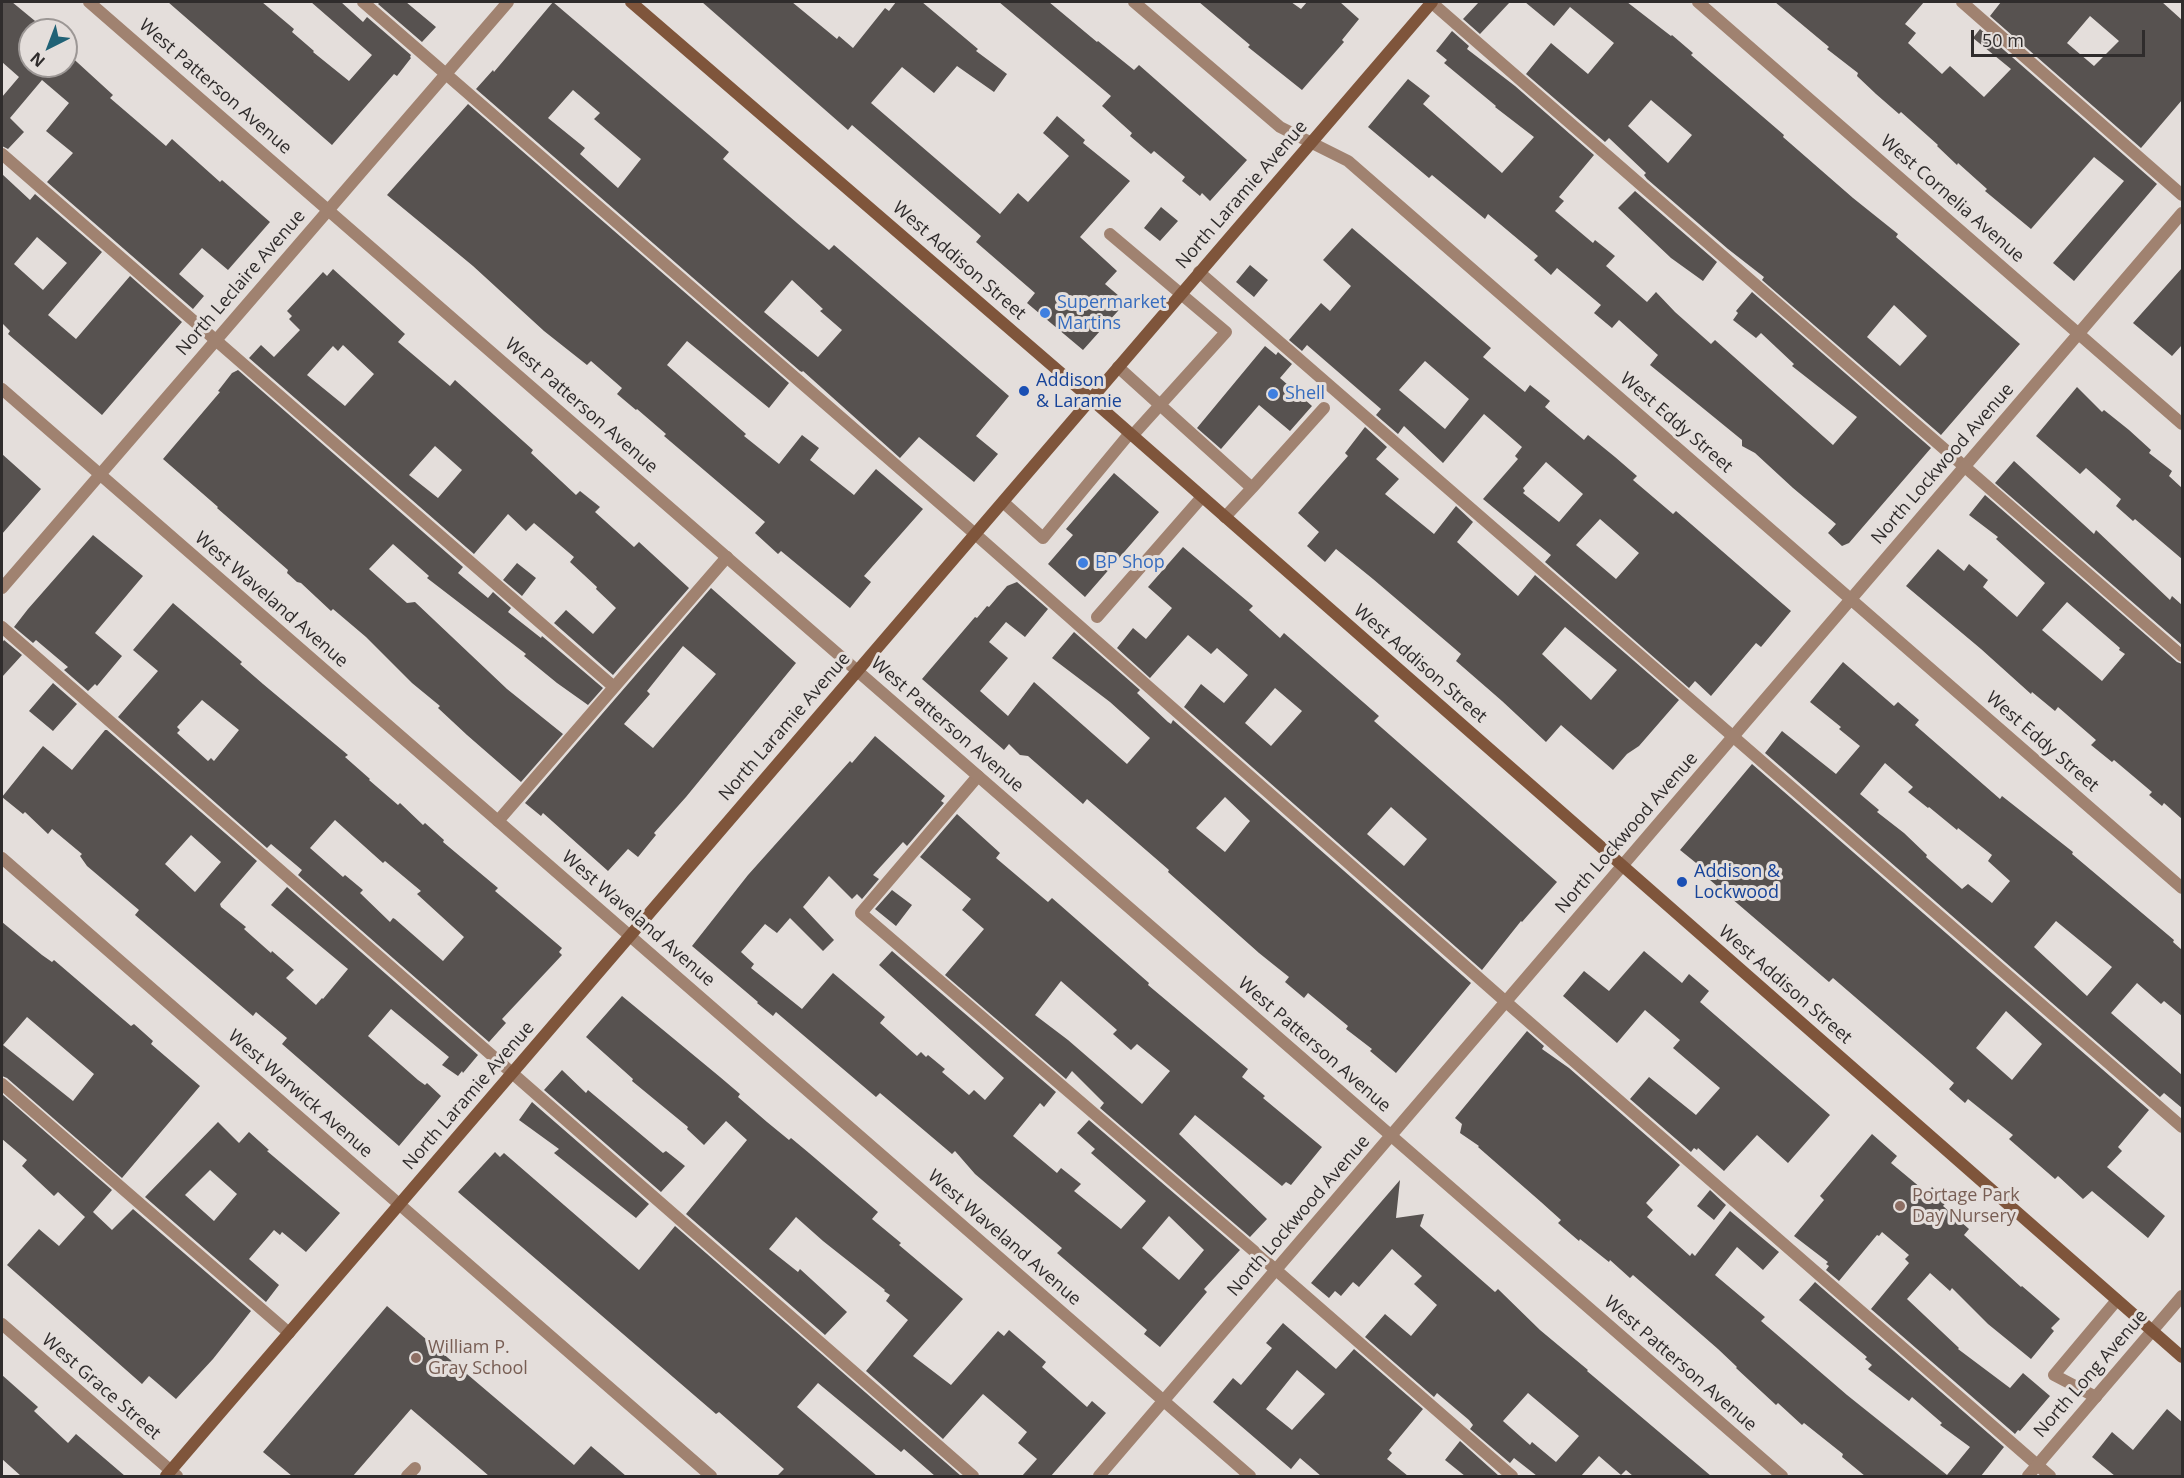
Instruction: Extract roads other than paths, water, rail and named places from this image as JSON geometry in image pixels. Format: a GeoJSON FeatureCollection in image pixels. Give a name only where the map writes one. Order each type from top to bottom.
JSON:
{"type":"FeatureCollection","features":[{"type":"Feature","properties":{"kind":"street","name":"West Patterson Avenue"},"geometry":{"type":"LineString","coordinates":[[89,2],[1782,1476]]}},
{"type":"Feature","properties":{"kind":"street"},"geometry":{"type":"LineString","coordinates":[[363,2],[974,533],[1506,1002],[2050,1476]]}},
{"type":"Feature","properties":{"kind":"street","name":"North Leclaire Avenue"},"geometry":{"type":"LineString","coordinates":[[2,588],[508,2]]}},
{"type":"Feature","properties":{"kind":"street","name":"West Addison Street"},"geometry":{"type":"LineString","coordinates":[[631,2],[1091,399],[2182,1357]]}},
{"type":"Feature","properties":{"kind":"street","name":"West Eddy Street"},"geometry":{"type":"LineString","coordinates":[[1134,2],[1280,127],[1348,161],[2182,888]]}},
{"type":"Feature","properties":{"kind":"street"},"geometry":{"type":"LineString","coordinates":[[1431,2],[2182,656]]}},
{"type":"Feature","properties":{"kind":"street","name":"North Laramie Avenue"},"geometry":{"type":"LineString","coordinates":[[171,1475],[289,1333],[1431,2]]}},
{"type":"Feature","properties":{"kind":"street","name":"West Cornelia Avenue"},"geometry":{"type":"LineString","coordinates":[[1698,2],[2182,424]]}},
{"type":"Feature","properties":{"kind":"street"},"geometry":{"type":"LineString","coordinates":[[1962,2],[2182,195]]}},
{"type":"Feature","properties":{"kind":"street"},"geometry":{"type":"LineString","coordinates":[[2,154],[614,687]]}},
{"type":"Feature","properties":{"kind":"street","name":"North Lockwood Avenue"},"geometry":{"type":"LineString","coordinates":[[1099,1476],[2182,213]]}},
{"type":"Feature","properties":{"kind":"street"},"geometry":{"type":"LineString","coordinates":[[1003,502],[1043,538],[1131,434],[1226,333],[1182,293],[1110,234]]}},
{"type":"Feature","properties":{"kind":"street"},"geometry":{"type":"LineString","coordinates":[[1199,272],[2182,1127]]}},
{"type":"Feature","properties":{"kind":"street"},"geometry":{"type":"LineString","coordinates":[[1118,367],[1252,488]]}},
{"type":"Feature","properties":{"kind":"street","name":"West Waveland Avenue"},"geometry":{"type":"LineString","coordinates":[[2,389],[1250,1476]]}},
{"type":"Feature","properties":{"kind":"street"},"geometry":{"type":"LineString","coordinates":[[1226,517],[1324,408]]}},
{"type":"Feature","properties":{"kind":"street"},"geometry":{"type":"LineString","coordinates":[[1096,617],[1202,497]]}},
{"type":"Feature","properties":{"kind":"street"},"geometry":{"type":"LineString","coordinates":[[498,821],[727,558]]}},
{"type":"Feature","properties":{"kind":"street"},"geometry":{"type":"LineString","coordinates":[[2,627],[973,1476]]}},
{"type":"Feature","properties":{"kind":"street"},"geometry":{"type":"LineString","coordinates":[[978,776],[861,914],[1512,1476]]}},
{"type":"Feature","properties":{"kind":"street","name":"West Warwick Avenue"},"geometry":{"type":"LineString","coordinates":[[2,858],[711,1476]]}},
{"type":"Feature","properties":{"kind":"street"},"geometry":{"type":"LineString","coordinates":[[2,1084],[289,1333]]}},
{"type":"Feature","properties":{"kind":"street","name":"North Long Avenue"},"geometry":{"type":"LineString","coordinates":[[2028,1476],[2182,1296]]}},
{"type":"Feature","properties":{"kind":"street"},"geometry":{"type":"LineString","coordinates":[[2096,1397],[2054,1375],[2117,1300]]}},
{"type":"Feature","properties":{"kind":"street","name":"West Grace Street"},"geometry":{"type":"LineString","coordinates":[[2,1324],[171,1475]]}},
{"type":"Feature","properties":{"kind":"place","name":"Supermarket Martins"},"geometry":{"type":"Point","coordinates":[1045,313]}},
{"type":"Feature","properties":{"kind":"place","name":"Addison & Laramie"},"geometry":{"type":"Point","coordinates":[1024,391]}},
{"type":"Feature","properties":{"kind":"place","name":"Shell"},"geometry":{"type":"Point","coordinates":[1273,394]}},
{"type":"Feature","properties":{"kind":"place","name":"BP Shop"},"geometry":{"type":"Point","coordinates":[1083,563]}},
{"type":"Feature","properties":{"kind":"place","name":"Addison & Lockwood"},"geometry":{"type":"Point","coordinates":[1682,882]}},
{"type":"Feature","properties":{"kind":"place","name":"Portage Park Day Nursery"},"geometry":{"type":"Point","coordinates":[1900,1206]}},
{"type":"Feature","properties":{"kind":"place","name":"William P. Gray School"},"geometry":{"type":"Point","coordinates":[416,1358]}}]}
